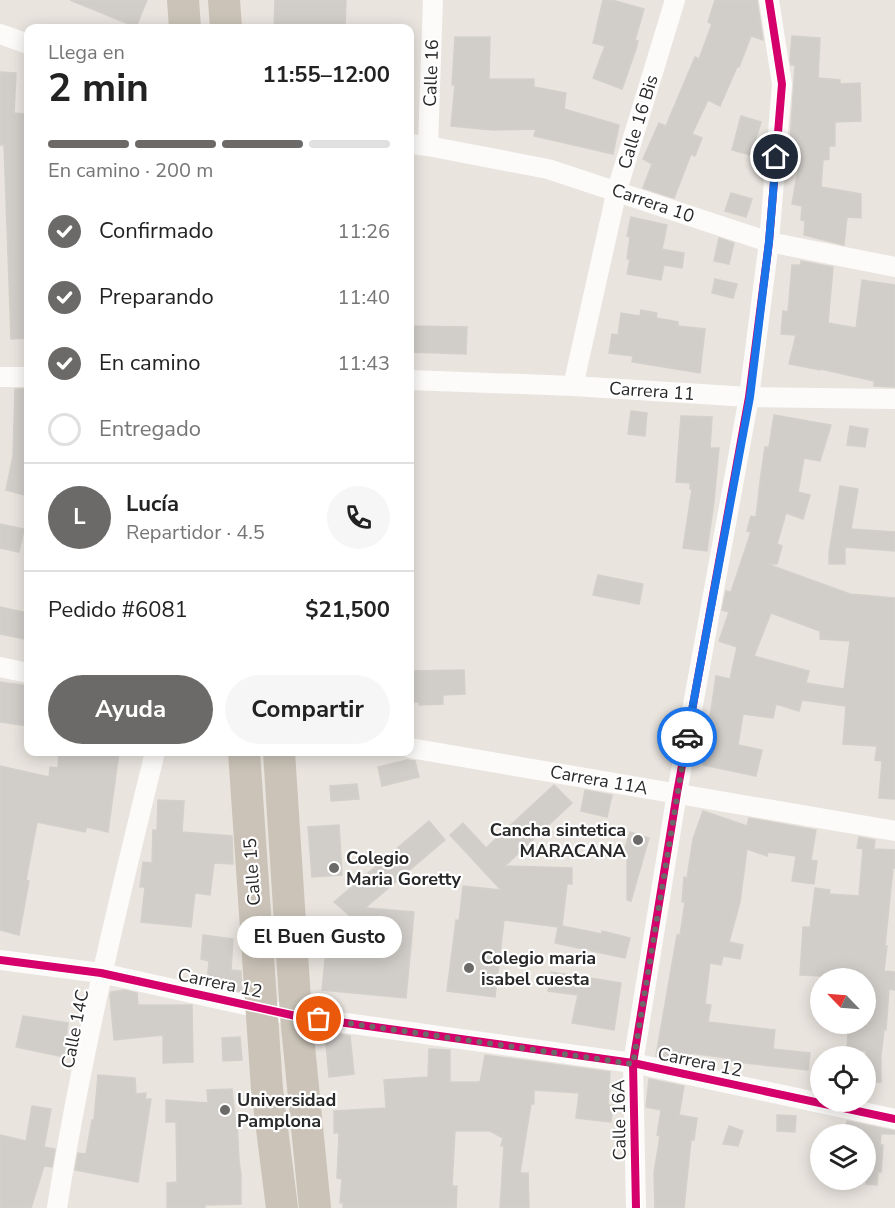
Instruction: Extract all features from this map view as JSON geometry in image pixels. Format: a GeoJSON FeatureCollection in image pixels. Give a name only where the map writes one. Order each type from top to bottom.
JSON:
{"type":"FeatureCollection","features":[{"type":"Feature","properties":{"kind":"highway"},"geometry":{"type":"LineString","coordinates":[[183,0],[184,24]]}},
{"type":"Feature","properties":{"kind":"highway"},"geometry":{"type":"LineString","coordinates":[[224,0],[226,24]]}},
{"type":"Feature","properties":{"kind":"highway","name":"Calle 15"},"geometry":{"type":"LineString","coordinates":[[244,756],[267,1089],[282,1208]]}},
{"type":"Feature","properties":{"kind":"highway","name":"Calle 15"},"geometry":{"type":"LineString","coordinates":[[279,756],[296,1016],[315,1208]]}},
{"type":"Feature","properties":{"kind":"street","name":"Calle 16"},"geometry":{"type":"LineString","coordinates":[[419,145],[433,0]]}},
{"type":"Feature","properties":{"kind":"street","name":"Calle 16 Bis"},"geometry":{"type":"LineString","coordinates":[[573,386],[617,190],[675,0]]}},
{"type":"Feature","properties":{"kind":"street","name":"Calle 16A"},"geometry":{"type":"LineString","coordinates":[[636,1208],[633,1064],[677,793],[750,397],[769,242],[782,84],[769,0]]}},
{"type":"Feature","properties":{"kind":"street"},"geometry":{"type":"LineString","coordinates":[[0,34],[24,43]]}},
{"type":"Feature","properties":{"kind":"street","name":"Carrera 10"},"geometry":{"type":"LineString","coordinates":[[419,145],[548,169],[769,242],[895,267]]}},
{"type":"Feature","properties":{"kind":"street"},"geometry":{"type":"LineString","coordinates":[[0,377],[24,377]]}},
{"type":"Feature","properties":{"kind":"street","name":"Carrera 11"},"geometry":{"type":"LineString","coordinates":[[414,380],[573,386],[750,397],[895,399]]}},
{"type":"Feature","properties":{"kind":"street"},"geometry":{"type":"LineString","coordinates":[[0,667],[24,672]]}},
{"type":"Feature","properties":{"kind":"street","name":"Carrera 11A"},"geometry":{"type":"LineString","coordinates":[[414,749],[895,831]]}},
{"type":"Feature","properties":{"kind":"street","name":"Calle 14C"},"geometry":{"type":"LineString","coordinates":[[57,1208],[68,1137],[101,973],[154,756]]}},
{"type":"Feature","properties":{"kind":"street","name":"Carrera 12"},"geometry":{"type":"LineString","coordinates":[[0,960],[101,973],[296,1016],[633,1064],[895,1119]]}},
{"type":"Feature","properties":{"kind":"building"},"geometry":{"type":"Polygon","coordinates":[[[70,0],[147,0],[137,24],[129,24],[70,0]]]}},
{"type":"Feature","properties":{"kind":"building"},"geometry":{"type":"Polygon","coordinates":[[[275,0],[346,0],[345,24],[274,24],[275,0]]]}},
{"type":"Feature","properties":{"kind":"building"},"geometry":{"type":"Polygon","coordinates":[[[603,0],[612,0],[644,9],[635,40],[638,41],[636,49],[622,89],[593,78],[605,46],[593,43],[603,0]]]}},
{"type":"Feature","properties":{"kind":"building"},"geometry":{"type":"Polygon","coordinates":[[[715,0],[757,0],[763,40],[751,36],[720,106],[708,100],[692,134],[702,138],[695,156],[691,154],[674,198],[643,188],[652,164],[643,159],[659,123],[666,126],[695,57],[699,59],[712,24],[708,22],[715,0]]]}},
{"type":"Feature","properties":{"kind":"building"},"geometry":{"type":"Polygon","coordinates":[[[792,36],[820,38],[818,78],[840,80],[840,84],[860,83],[861,121],[835,122],[835,146],[829,146],[829,159],[823,160],[821,187],[861,194],[861,218],[847,217],[844,245],[804,235],[805,221],[801,220],[802,206],[792,204],[800,158],[789,159],[795,65],[791,65],[790,60],[792,36]]]}},
{"type":"Feature","properties":{"kind":"building"},"geometry":{"type":"Polygon","coordinates":[[[455,37],[490,37],[489,79],[534,79],[534,87],[566,93],[564,109],[619,125],[613,154],[534,136],[536,129],[493,130],[451,126],[455,85],[452,85],[455,37]]]}},
{"type":"Feature","properties":{"kind":"building"},"geometry":{"type":"Polygon","coordinates":[[[0,72],[16,73],[14,113],[24,114],[24,338],[11,339],[4,145],[0,145],[0,72]]]}},
{"type":"Feature","properties":{"kind":"building"},"geometry":{"type":"Polygon","coordinates":[[[741,116],[761,122],[751,155],[732,150],[741,116]]]}},
{"type":"Feature","properties":{"kind":"building"},"geometry":{"type":"Polygon","coordinates":[[[731,193],[752,199],[746,217],[725,211],[731,193]]]}},
{"type":"Feature","properties":{"kind":"building"},"geometry":{"type":"Polygon","coordinates":[[[631,217],[667,225],[662,249],[684,253],[682,268],[664,265],[661,280],[627,274],[630,237],[627,236],[631,217]]]}},
{"type":"Feature","properties":{"kind":"building"},"geometry":{"type":"Polygon","coordinates":[[[719,238],[734,243],[729,264],[714,261],[719,238]]]}},
{"type":"Feature","properties":{"kind":"building"},"geometry":{"type":"Polygon","coordinates":[[[801,261],[833,267],[828,323],[856,328],[862,280],[895,285],[895,387],[874,386],[874,381],[789,364],[796,335],[781,334],[783,311],[788,312],[792,265],[801,265],[801,261]]]}},
{"type":"Feature","properties":{"kind":"building"},"geometry":{"type":"Polygon","coordinates":[[[715,279],[737,284],[733,298],[712,293],[715,279]]]}},
{"type":"Feature","properties":{"kind":"building"},"geometry":{"type":"Polygon","coordinates":[[[641,310],[657,313],[656,318],[678,322],[678,326],[705,329],[700,373],[632,362],[633,356],[609,353],[612,334],[618,335],[621,313],[640,316],[641,310]]]}},
{"type":"Feature","properties":{"kind":"building"},"geometry":{"type":"Polygon","coordinates":[[[414,326],[467,327],[466,354],[414,352],[414,326]]]}},
{"type":"Feature","properties":{"kind":"building"},"geometry":{"type":"Polygon","coordinates":[[[15,389],[24,389],[24,495],[6,490],[13,456],[15,389]]]}},
{"type":"Feature","properties":{"kind":"building"},"geometry":{"type":"Polygon","coordinates":[[[631,411],[647,413],[645,436],[628,434],[631,411]]]}},
{"type":"Feature","properties":{"kind":"building"},"geometry":{"type":"Polygon","coordinates":[[[774,415],[831,425],[820,461],[804,458],[798,492],[810,495],[803,519],[786,513],[777,544],[782,546],[777,564],[767,564],[850,594],[895,598],[895,799],[879,798],[882,761],[875,760],[877,746],[843,744],[846,706],[802,700],[799,711],[776,704],[773,718],[743,714],[738,745],[762,750],[756,776],[703,765],[716,676],[730,679],[737,647],[719,641],[729,612],[722,610],[726,591],[731,592],[751,532],[747,531],[751,516],[756,517],[765,447],[769,447],[774,415]],[[771,613],[754,656],[809,671],[806,683],[844,689],[850,641],[820,639],[820,631],[771,613]]]}},
{"type":"Feature","properties":{"kind":"building"},"geometry":{"type":"Polygon","coordinates":[[[681,416],[712,417],[710,448],[719,448],[707,551],[683,548],[692,489],[690,489],[690,483],[676,482],[681,416]]]}},
{"type":"Feature","properties":{"kind":"building"},"geometry":{"type":"Polygon","coordinates":[[[850,426],[868,429],[865,447],[847,445],[850,426]]]}},
{"type":"Feature","properties":{"kind":"building"},"geometry":{"type":"Polygon","coordinates":[[[840,486],[858,489],[851,529],[895,532],[895,551],[845,547],[845,564],[829,564],[840,486]]]}},
{"type":"Feature","properties":{"kind":"building"},"geometry":{"type":"Polygon","coordinates":[[[0,524],[24,529],[19,552],[0,548],[0,524]]]}},
{"type":"Feature","properties":{"kind":"building"},"geometry":{"type":"Polygon","coordinates":[[[598,575],[643,584],[639,604],[593,595],[598,575]]]}},
{"type":"Feature","properties":{"kind":"building"},"geometry":{"type":"Polygon","coordinates":[[[0,607],[24,612],[24,639],[0,634],[0,607]]]}},
{"type":"Feature","properties":{"kind":"building"},"geometry":{"type":"Polygon","coordinates":[[[464,670],[465,694],[443,695],[443,704],[419,705],[419,702],[414,702],[414,671],[464,670]]]}},
{"type":"Feature","properties":{"kind":"building"},"geometry":{"type":"Polygon","coordinates":[[[0,682],[24,685],[24,725],[0,722],[0,682]]]}},
{"type":"Feature","properties":{"kind":"building"},"geometry":{"type":"Polygon","coordinates":[[[59,756],[118,756],[108,832],[87,827],[85,832],[37,822],[19,935],[0,930],[0,766],[49,777],[50,767],[58,768],[59,756]]]}},
{"type":"Feature","properties":{"kind":"building"},"geometry":{"type":"Polygon","coordinates":[[[407,760],[415,761],[419,777],[382,786],[378,767],[407,760]]]}},
{"type":"Feature","properties":{"kind":"building"},"geometry":{"type":"Polygon","coordinates":[[[357,784],[359,799],[331,801],[330,786],[357,784]]]}},
{"type":"Feature","properties":{"kind":"building"},"geometry":{"type":"Polygon","coordinates":[[[554,785],[572,803],[505,866],[572,868],[572,884],[567,884],[562,926],[602,934],[602,931],[630,938],[625,958],[555,943],[558,927],[504,920],[495,997],[447,991],[463,886],[501,890],[450,835],[463,823],[486,848],[554,785]]]}},
{"type":"Feature","properties":{"kind":"building"},"geometry":{"type":"Polygon","coordinates":[[[585,790],[612,795],[607,817],[581,811],[585,790]]]}},
{"type":"Feature","properties":{"kind":"building"},"geometry":{"type":"Polygon","coordinates":[[[158,800],[184,801],[182,832],[232,836],[233,864],[214,863],[210,895],[195,893],[191,927],[141,922],[145,887],[140,887],[143,862],[152,863],[153,830],[157,830],[158,800]]]}},
{"type":"Feature","properties":{"kind":"building"},"geometry":{"type":"Polygon","coordinates":[[[703,811],[747,826],[749,818],[816,830],[811,860],[817,861],[814,884],[792,881],[796,856],[768,852],[767,856],[747,849],[740,902],[729,942],[743,945],[740,959],[723,956],[721,965],[710,963],[705,1004],[711,1005],[708,1022],[775,1030],[773,1049],[810,1053],[808,1070],[727,1061],[727,1058],[690,1053],[688,1063],[656,1056],[677,935],[680,935],[685,902],[682,902],[684,877],[687,878],[693,839],[703,811]]]}},
{"type":"Feature","properties":{"kind":"building"},"geometry":{"type":"Polygon","coordinates":[[[429,821],[445,840],[365,908],[414,912],[406,998],[322,990],[326,950],[358,923],[334,902],[429,821]]]}},
{"type":"Feature","properties":{"kind":"building"},"geometry":{"type":"Polygon","coordinates":[[[339,825],[342,875],[312,877],[308,827],[339,825]]]}},
{"type":"Feature","properties":{"kind":"building"},"geometry":{"type":"Polygon","coordinates":[[[630,832],[649,838],[631,901],[627,900],[627,851],[624,851],[630,832]]]}},
{"type":"Feature","properties":{"kind":"building"},"geometry":{"type":"Polygon","coordinates":[[[859,837],[875,840],[874,849],[895,850],[884,971],[895,972],[895,990],[889,989],[886,1030],[884,1030],[881,1056],[881,1082],[876,1082],[876,1046],[847,1046],[848,1034],[876,1034],[876,968],[810,968],[810,975],[800,975],[803,927],[810,927],[815,888],[830,890],[829,894],[859,896],[863,849],[857,848],[859,837]]]}},
{"type":"Feature","properties":{"kind":"building"},"geometry":{"type":"Polygon","coordinates":[[[203,935],[233,939],[231,970],[241,971],[242,992],[207,984],[209,961],[201,959],[203,935]]]}},
{"type":"Feature","properties":{"kind":"building"},"geometry":{"type":"Polygon","coordinates":[[[551,972],[621,983],[614,1030],[572,1023],[578,995],[548,991],[551,972]]]}},
{"type":"Feature","properties":{"kind":"building"},"geometry":{"type":"Polygon","coordinates":[[[125,990],[137,993],[138,1005],[192,1005],[193,1062],[163,1063],[163,1035],[114,1040],[110,995],[111,992],[125,990]]]}},
{"type":"Feature","properties":{"kind":"building"},"geometry":{"type":"Polygon","coordinates":[[[23,1016],[68,1023],[64,1057],[16,1047],[23,1016]]]}},
{"type":"Feature","properties":{"kind":"building"},"geometry":{"type":"Polygon","coordinates":[[[325,1032],[350,1036],[354,1074],[329,1077],[325,1032]]]}},
{"type":"Feature","properties":{"kind":"building"},"geometry":{"type":"Polygon","coordinates":[[[240,1037],[242,1060],[223,1061],[222,1038],[240,1037]]]}},
{"type":"Feature","properties":{"kind":"building"},"geometry":{"type":"Polygon","coordinates":[[[429,1049],[450,1050],[450,1082],[480,1082],[485,1055],[610,1072],[608,1105],[613,1105],[611,1122],[576,1118],[579,1093],[534,1090],[534,1104],[531,1104],[520,1173],[528,1173],[529,1208],[500,1208],[503,1138],[490,1131],[455,1131],[452,1186],[457,1186],[456,1208],[343,1208],[343,1203],[340,1203],[342,1179],[337,1178],[339,1133],[334,1133],[334,1111],[386,1108],[384,1080],[428,1077],[429,1049]]]}},
{"type":"Feature","properties":{"kind":"building"},"geometry":{"type":"Polygon","coordinates":[[[98,1075],[135,1078],[136,1094],[146,1093],[145,1099],[151,1099],[138,1182],[75,1170],[78,1153],[86,1154],[92,1120],[94,1120],[98,1075]]]}},
{"type":"Feature","properties":{"kind":"building"},"geometry":{"type":"Polygon","coordinates":[[[649,1079],[684,1086],[679,1115],[697,1118],[694,1140],[691,1140],[684,1208],[655,1208],[654,1173],[660,1136],[657,1135],[661,1110],[646,1107],[649,1079]]]}},
{"type":"Feature","properties":{"kind":"building"},"geometry":{"type":"Polygon","coordinates":[[[232,1089],[235,1118],[237,1118],[241,1204],[205,1205],[205,1208],[167,1208],[167,1183],[177,1182],[176,1122],[166,1122],[166,1100],[208,1103],[207,1090],[232,1089]]]}},
{"type":"Feature","properties":{"kind":"building"},"geometry":{"type":"Polygon","coordinates":[[[32,1106],[51,1109],[44,1147],[55,1149],[52,1167],[44,1166],[31,1208],[0,1208],[0,1135],[26,1141],[32,1106]]]}},
{"type":"Feature","properties":{"kind":"building"},"geometry":{"type":"Polygon","coordinates":[[[777,1115],[796,1116],[795,1132],[777,1131],[777,1115]]]}},
{"type":"Feature","properties":{"kind":"building"},"geometry":{"type":"Polygon","coordinates":[[[729,1126],[743,1131],[738,1146],[723,1144],[729,1126]]]}},
{"type":"Feature","properties":{"kind":"building"},"geometry":{"type":"Polygon","coordinates":[[[876,1127],[895,1131],[895,1134],[881,1134],[880,1145],[883,1145],[881,1172],[878,1172],[877,1185],[876,1127]]]}},
{"type":"Feature","properties":{"kind":"cycle path"},"geometry":{"type":"LineString","coordinates":[[636,1208],[633,1063],[677,793],[749,397],[769,242],[782,84],[769,0]]}},
{"type":"Feature","properties":{"kind":"cycle path"},"geometry":{"type":"LineString","coordinates":[[0,960],[101,973],[296,1016],[633,1063],[895,1119]]}},
{"type":"Feature","properties":{"kind":"way so far"},"geometry":{"type":"LineString","coordinates":[[319,1019],[633,1064],[687,737]]}},
{"type":"Feature","properties":{"kind":"place","name":"Cancha sintetica MARACANA"},"geometry":{"type":"Point","coordinates":[638,840]}},
{"type":"Feature","properties":{"kind":"place","name":"Colegio Maria Goretty"},"geometry":{"type":"Point","coordinates":[334,868]}},
{"type":"Feature","properties":{"kind":"place","name":"Colegio maria isabel cuesta"},"geometry":{"type":"Point","coordinates":[469,968]}},
{"type":"Feature","properties":{"kind":"place","name":"El Buen Gusto"},"geometry":{"type":"Point","coordinates":[319,1019]}},
{"type":"Feature","properties":{"kind":"place","name":"Universidad Pamplona"},"geometry":{"type":"Point","coordinates":[225,1110]}},
{"type":"Feature","properties":{"kind":"route"},"geometry":{"type":"LineString","coordinates":[[687,737],[750,397],[769,242],[776,157]]}}]}
